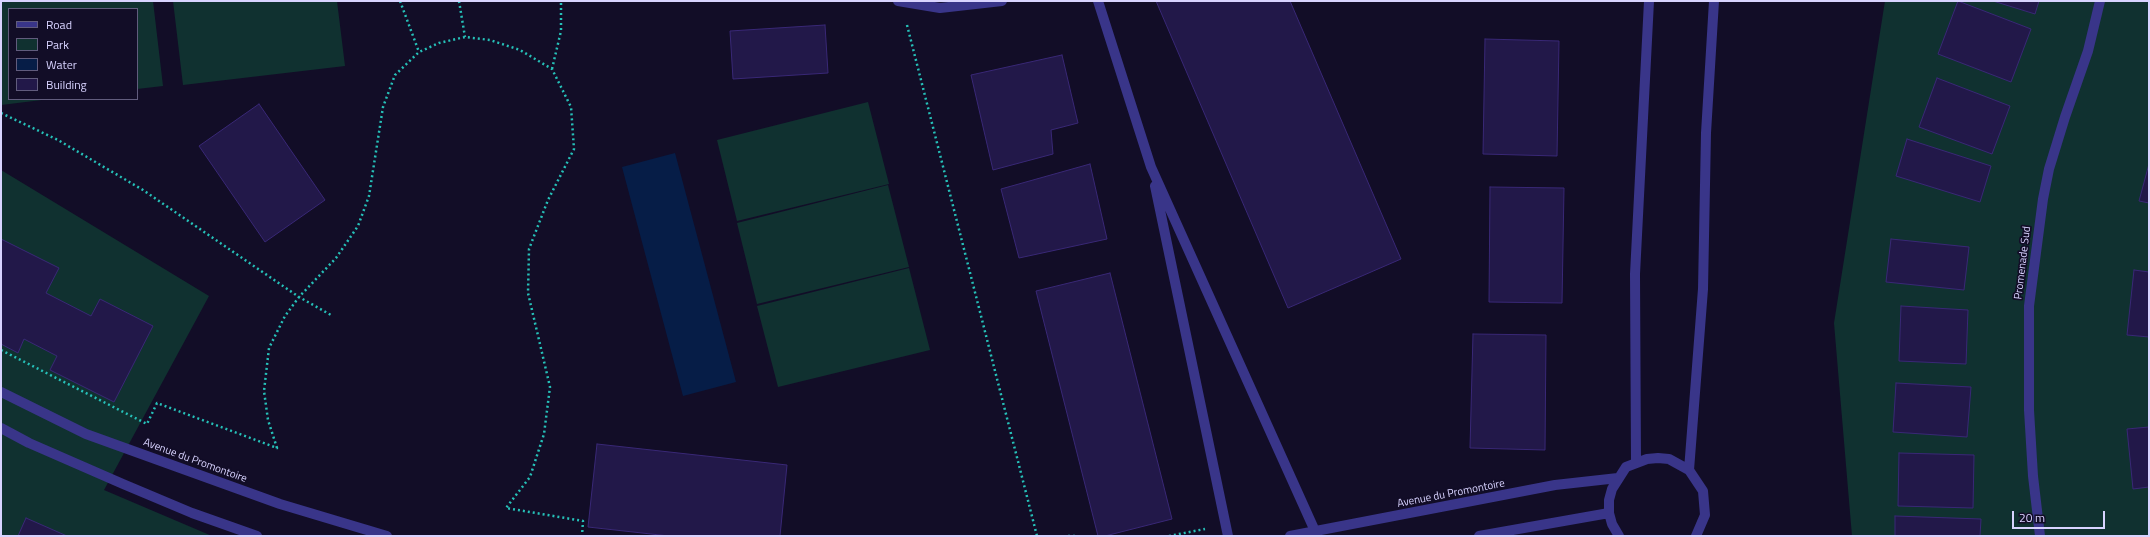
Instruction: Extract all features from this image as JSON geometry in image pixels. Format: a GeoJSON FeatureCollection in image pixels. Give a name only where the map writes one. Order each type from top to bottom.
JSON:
{"type":"FeatureCollection","features":[{"type":"Feature","properties":{"kind":"street"},"geometry":{"type":"LineString","coordinates":[[900,2],[940,8],[1002,1]]}},
{"type":"Feature","properties":{"kind":"street"},"geometry":{"type":"LineString","coordinates":[[1098,1],[1151,167],[1228,536]]}},
{"type":"Feature","properties":{"kind":"street"},"geometry":{"type":"LineString","coordinates":[[1636,463],[1635,274],[1649,1]]}},
{"type":"Feature","properties":{"kind":"street"},"geometry":{"type":"LineString","coordinates":[[1689,470],[1703,290],[1706,133],[1714,1]]}},
{"type":"Feature","properties":{"kind":"street","name":"Promenade Sud"},"geometry":{"type":"LineString","coordinates":[[2040,536],[2033,476],[2030,410],[2029,306],[2043,199],[2065,117],[2088,51],[2100,1]]}},
{"type":"Feature","properties":{"kind":"street"},"geometry":{"type":"LineString","coordinates":[[1151,167],[1315,531]]}},
{"type":"Feature","properties":{"kind":"street","name":"Avenue du Promontoire"},"geometry":{"type":"LineString","coordinates":[[1,392],[86,434],[280,504],[387,536]]}},
{"type":"Feature","properties":{"kind":"street"},"geometry":{"type":"LineString","coordinates":[[1,428],[29,443],[130,487],[192,513],[257,536]]}},
{"type":"Feature","properties":{"kind":"street"},"geometry":{"type":"LineString","coordinates":[[1619,536],[1612,524],[1609,513],[1609,500],[1612,489],[1618,478],[1626,467],[1646,459],[1669,459],[1689,470],[1703,491],[1705,515],[1696,536]]}},
{"type":"Feature","properties":{"kind":"street","name":"Avenue du Promontoire"},"geometry":{"type":"LineString","coordinates":[[1290,536],[1555,485],[1618,478]]}},
{"type":"Feature","properties":{"kind":"street"},"geometry":{"type":"LineString","coordinates":[[1479,536],[1609,513]]}},
{"type":"Feature","properties":{"kind":"path"},"geometry":{"type":"LineString","coordinates":[[400,1],[419,52]]}},
{"type":"Feature","properties":{"kind":"path"},"geometry":{"type":"LineString","coordinates":[[459,1],[465,37]]}},
{"type":"Feature","properties":{"kind":"path"},"geometry":{"type":"LineString","coordinates":[[552,68],[561,31],[561,1]]}},
{"type":"Feature","properties":{"kind":"path"},"geometry":{"type":"LineString","coordinates":[[900,2],[1037,536]]}},
{"type":"Feature","properties":{"kind":"path"},"geometry":{"type":"LineString","coordinates":[[1,350],[147,424],[157,403],[277,448],[268,420],[264,391],[269,348],[285,316],[299,297],[336,258],[358,226],[368,196],[383,107],[395,75],[419,52],[439,43],[465,37],[490,40],[520,50],[552,68],[571,107],[574,149],[548,200],[529,249],[528,292],[550,387],[544,434],[530,477],[506,508],[583,521],[582,536]]}},
{"type":"Feature","properties":{"kind":"path"},"geometry":{"type":"LineString","coordinates":[[1,113],[58,140],[143,190],[299,297],[331,315]]}},
{"type":"Feature","properties":{"kind":"path"},"geometry":{"type":"LineString","coordinates":[[1169,536],[1188,534],[1226,526]]}},
{"type":"Feature","properties":{"kind":"path"},"geometry":{"type":"LineString","coordinates":[[1068,536],[1075,536]]}},
{"type":"Feature","properties":{"kind":"green space"},"geometry":{"type":"Polygon","coordinates":[[[1,1],[153,1],[163,86],[138,89],[138,8],[8,8],[8,100],[42,100],[1,105],[1,1]]]}},
{"type":"Feature","properties":{"kind":"green space"},"geometry":{"type":"Polygon","coordinates":[[[173,1],[337,1],[345,66],[183,85],[173,1]]]}},
{"type":"Feature","properties":{"kind":"green space"},"geometry":{"type":"Polygon","coordinates":[[[1885,1],[2149,1],[2149,536],[1852,536],[1834,323],[1885,1]]]}},
{"type":"Feature","properties":{"kind":"green space"},"geometry":{"type":"Polygon","coordinates":[[[868,102],[889,184],[737,221],[717,140],[868,102]]]}},
{"type":"Feature","properties":{"kind":"green space"},"geometry":{"type":"Polygon","coordinates":[[[1,170],[209,296],[104,490],[212,536],[1,536],[1,170]]]}},
{"type":"Feature","properties":{"kind":"green space"},"geometry":{"type":"Polygon","coordinates":[[[888,185],[909,267],[757,304],[737,223],[888,185]]]}},
{"type":"Feature","properties":{"kind":"green space"},"geometry":{"type":"Polygon","coordinates":[[[909,268],[930,350],[778,387],[757,306],[909,268]]]}},
{"type":"Feature","properties":{"kind":"water"},"geometry":{"type":"Polygon","coordinates":[[[675,153],[736,382],[683,396],[622,167],[675,153]]]}},
{"type":"Feature","properties":{"kind":"building"},"geometry":{"type":"Polygon","coordinates":[[[1156,1],[1290,1],[1401,259],[1288,308],[1156,1]]]}},
{"type":"Feature","properties":{"kind":"building"},"geometry":{"type":"Polygon","coordinates":[[[1958,1],[2031,29],[2011,82],[1938,54],[1958,1]]]}},
{"type":"Feature","properties":{"kind":"building"},"geometry":{"type":"Polygon","coordinates":[[[1993,1],[2039,1],[2035,14],[1993,1]]]}},
{"type":"Feature","properties":{"kind":"building"},"geometry":{"type":"Polygon","coordinates":[[[825,25],[828,73],[733,79],[730,31],[825,25]]]}},
{"type":"Feature","properties":{"kind":"building"},"geometry":{"type":"Polygon","coordinates":[[[1485,39],[1559,41],[1557,156],[1483,154],[1485,39]]]}},
{"type":"Feature","properties":{"kind":"building"},"geometry":{"type":"Polygon","coordinates":[[[1062,55],[1078,123],[1051,130],[1053,154],[993,170],[971,75],[1062,55]]]}},
{"type":"Feature","properties":{"kind":"building"},"geometry":{"type":"Polygon","coordinates":[[[1937,78],[2010,106],[1992,154],[1919,127],[1937,78]]]}},
{"type":"Feature","properties":{"kind":"building"},"geometry":{"type":"Polygon","coordinates":[[[259,104],[325,200],[265,242],[199,146],[259,104]]]}},
{"type":"Feature","properties":{"kind":"building"},"geometry":{"type":"Polygon","coordinates":[[[1907,139],[1991,166],[1980,202],[1896,176],[1907,139]]]}},
{"type":"Feature","properties":{"kind":"building"},"geometry":{"type":"Polygon","coordinates":[[[1090,164],[1107,239],[1019,258],[1001,189],[1090,164]]]}},
{"type":"Feature","properties":{"kind":"building"},"geometry":{"type":"Polygon","coordinates":[[[2149,164],[2149,203],[2139,201],[2149,164]]]}},
{"type":"Feature","properties":{"kind":"building"},"geometry":{"type":"Polygon","coordinates":[[[1490,187],[1564,188],[1562,303],[1489,302],[1490,187]]]}},
{"type":"Feature","properties":{"kind":"building"},"geometry":{"type":"Polygon","coordinates":[[[1,239],[59,268],[46,293],[91,316],[100,299],[153,326],[114,402],[50,370],[57,356],[24,339],[18,353],[1,344],[1,239]]]}},
{"type":"Feature","properties":{"kind":"building"},"geometry":{"type":"Polygon","coordinates":[[[1891,239],[1969,247],[1964,290],[1886,282],[1891,239]]]}},
{"type":"Feature","properties":{"kind":"building"},"geometry":{"type":"Polygon","coordinates":[[[2134,270],[2149,272],[2149,337],[2127,335],[2134,270]]]}},
{"type":"Feature","properties":{"kind":"building"},"geometry":{"type":"Polygon","coordinates":[[[1110,273],[1172,519],[1105,536],[1098,536],[1036,291],[1110,273]]]}},
{"type":"Feature","properties":{"kind":"building"},"geometry":{"type":"Polygon","coordinates":[[[1901,306],[1968,310],[1966,364],[1899,361],[1901,306]]]}},
{"type":"Feature","properties":{"kind":"building"},"geometry":{"type":"Polygon","coordinates":[[[1473,334],[1546,335],[1545,450],[1470,448],[1473,334]]]}},
{"type":"Feature","properties":{"kind":"building"},"geometry":{"type":"Polygon","coordinates":[[[1896,383],[1971,387],[1967,437],[1893,432],[1896,383]]]}},
{"type":"Feature","properties":{"kind":"building"},"geometry":{"type":"Polygon","coordinates":[[[2149,427],[2149,487],[2133,489],[2127,429],[2149,427]]]}},
{"type":"Feature","properties":{"kind":"building"},"geometry":{"type":"Polygon","coordinates":[[[597,444],[787,465],[780,536],[669,536],[588,527],[597,444]]]}},
{"type":"Feature","properties":{"kind":"building"},"geometry":{"type":"Polygon","coordinates":[[[1899,453],[1974,455],[1973,508],[1898,506],[1899,453]]]}},
{"type":"Feature","properties":{"kind":"building"},"geometry":{"type":"Polygon","coordinates":[[[1895,516],[1981,519],[1980,536],[1895,536],[1895,516]]]}},
{"type":"Feature","properties":{"kind":"building"},"geometry":{"type":"Polygon","coordinates":[[[26,518],[67,536],[18,536],[26,518]]]}}]}
